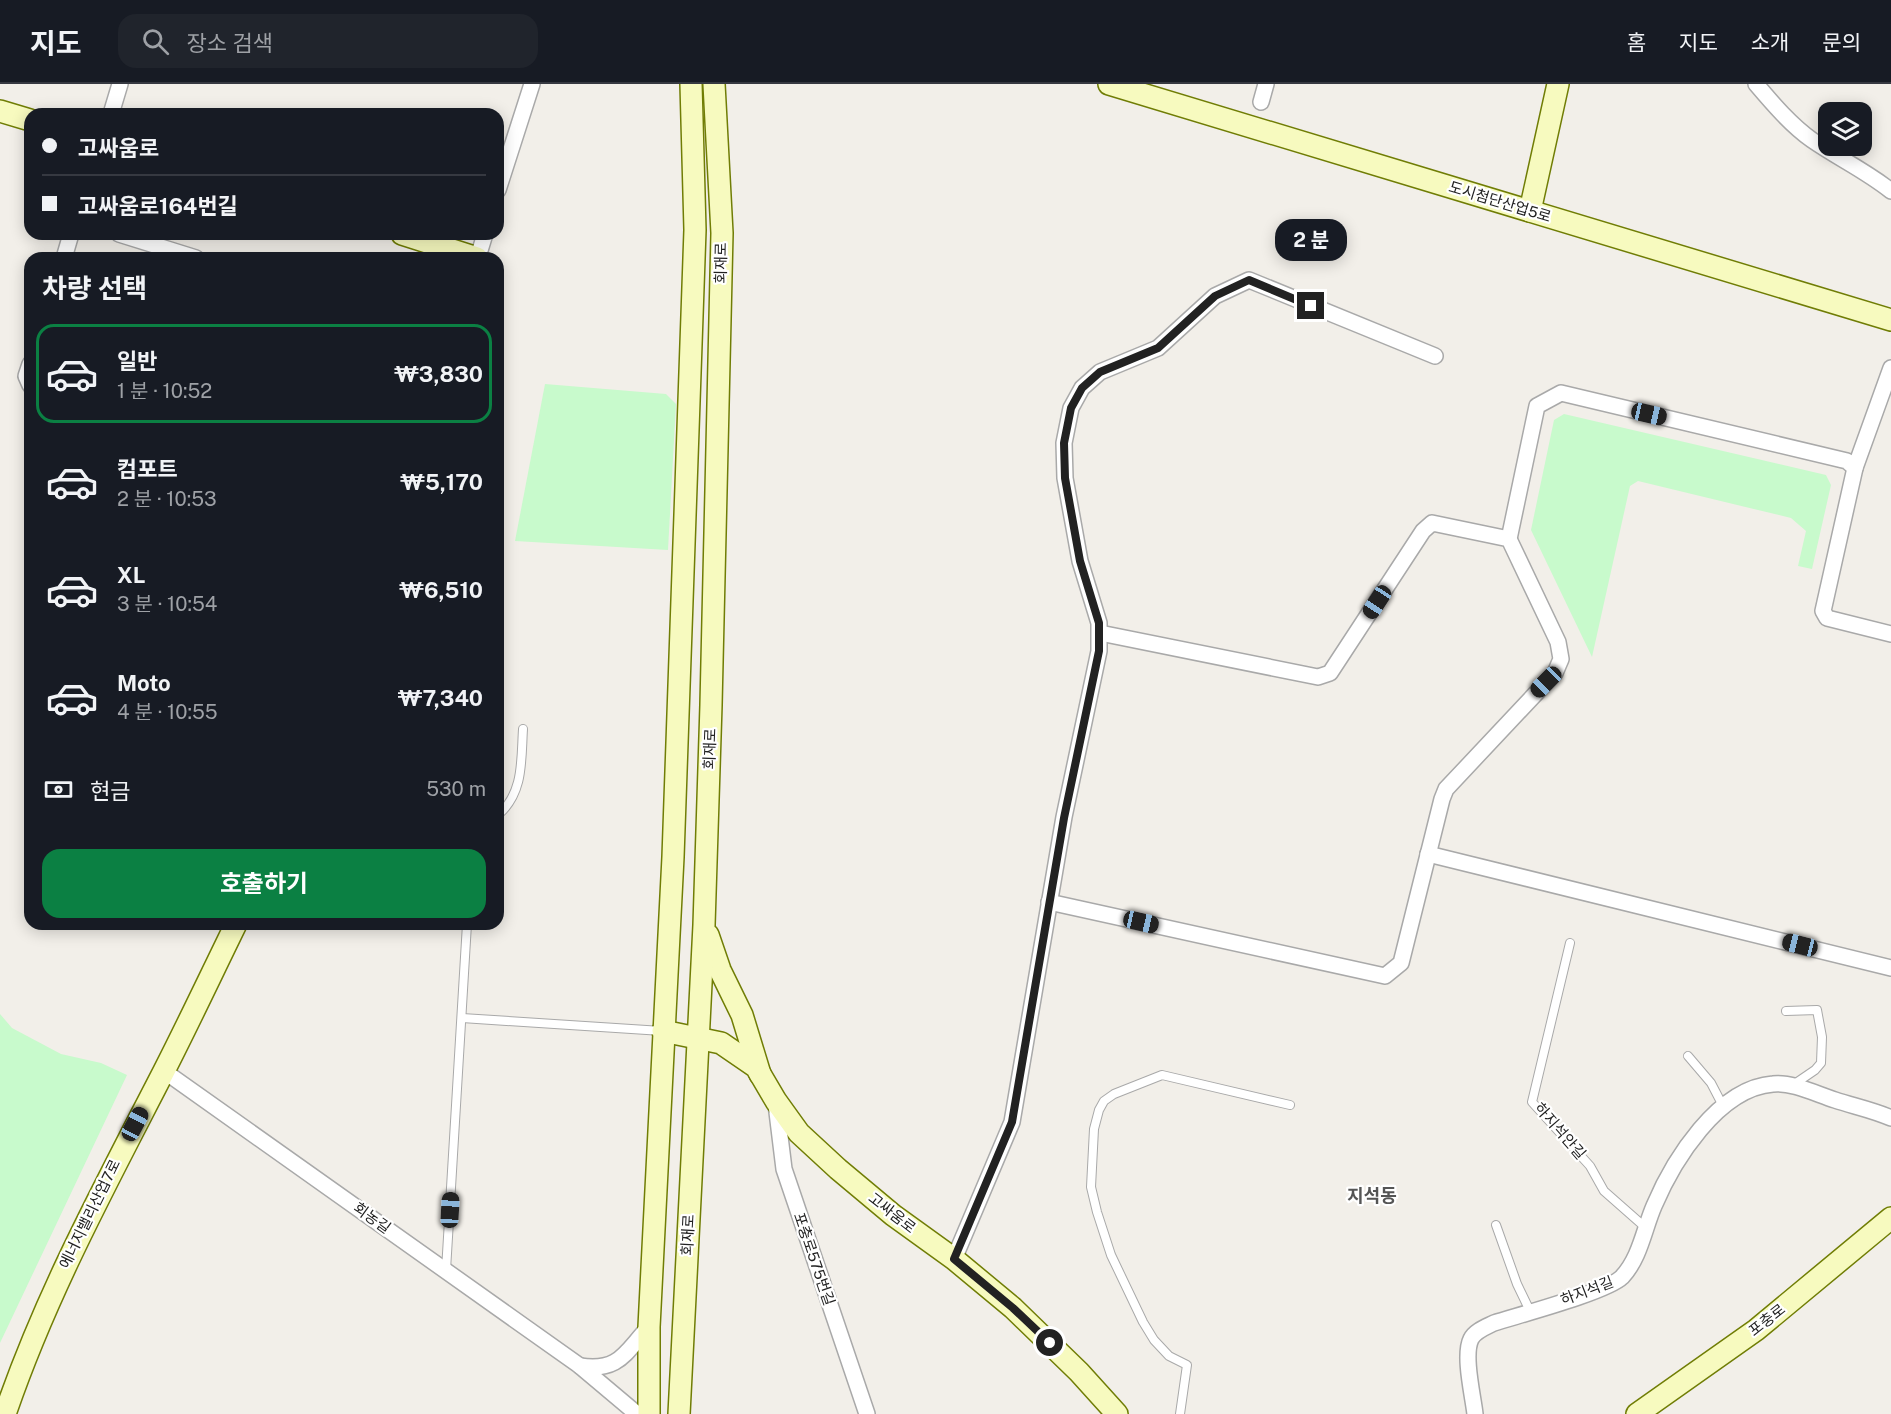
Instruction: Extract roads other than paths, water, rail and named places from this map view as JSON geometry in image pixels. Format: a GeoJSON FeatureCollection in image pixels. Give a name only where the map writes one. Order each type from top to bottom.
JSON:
{"type":"FeatureCollection","features":[{"type":"Feature","properties":{"kind":"main road","name":"회재로"},"geometry":{"type":"LineString","coordinates":[[649,1414],[649,1327],[674,856],[694,242],[691,84]]}},
{"type":"Feature","properties":{"kind":"main road","name":"도시첨단산업5로"},"geometry":{"type":"LineString","coordinates":[[1109,84],[1891,320]]}},
{"type":"Feature","properties":{"kind":"main road"},"geometry":{"type":"LineString","coordinates":[[1530,211],[1558,84]]}},
{"type":"Feature","properties":{"kind":"main road","name":"회재로"},"geometry":{"type":"LineString","coordinates":[[679,1414],[704,925],[722,233],[715,85]]}},
{"type":"Feature","properties":{"kind":"main road"},"geometry":{"type":"LineString","coordinates":[[0,111],[24,118]]}},
{"type":"Feature","properties":{"kind":"main road"},"geometry":{"type":"LineString","coordinates":[[421,240],[459,252]]}},
{"type":"Feature","properties":{"kind":"main road"},"geometry":{"type":"LineString","coordinates":[[704,925],[720,970],[742,1015],[760,1074]]}},
{"type":"Feature","properties":{"kind":"main road","name":"에너지밸리산업7로"},"geometry":{"type":"LineString","coordinates":[[5,1414],[30,1342],[62,1273],[233,930]]}},
{"type":"Feature","properties":{"kind":"main road","name":"고싸움로"},"geometry":{"type":"LineString","coordinates":[[663,1031],[721,1042],[756,1067],[776,1101],[799,1133],[893,1215],[954,1259],[1013,1308],[1118,1414]]}},
{"type":"Feature","properties":{"kind":"main road","name":"포충로"},"geometry":{"type":"LineString","coordinates":[[1637,1414],[1756,1330],[1891,1218]]}},
{"type":"Feature","properties":{"kind":"street"},"geometry":{"type":"LineString","coordinates":[[113,108],[120,84]]}},
{"type":"Feature","properties":{"kind":"street"},"geometry":{"type":"LineString","coordinates":[[504,171],[532,84]]}},
{"type":"Feature","properties":{"kind":"street"},"geometry":{"type":"LineString","coordinates":[[1261,102],[1266,84]]}},
{"type":"Feature","properties":{"kind":"street"},"geometry":{"type":"LineString","coordinates":[[1756,84],[1777,109],[1812,140],[1869,174],[1891,191]]}},
{"type":"Feature","properties":{"kind":"street"},"geometry":{"type":"LineString","coordinates":[[135,240],[166,252]]}},
{"type":"Feature","properties":{"kind":"street"},"geometry":{"type":"LineString","coordinates":[[954,1259],[1012,1122],[1064,818],[1096,673],[1099,623],[1080,561],[1065,478],[1064,443],[1071,408],[1082,388],[1100,372],[1158,348],[1215,296],[1249,280],[1435,356]]}},
{"type":"Feature","properties":{"kind":"street"},"geometry":{"type":"LineString","coordinates":[[1891,368],[1855,468],[1823,611],[1827,618],[1891,634]]}},
{"type":"Feature","properties":{"kind":"street"},"geometry":{"type":"LineString","coordinates":[[1049,902],[1385,976],[1401,963],[1446,789],[1555,673],[1561,659],[1558,642],[1509,539],[1537,406],[1561,393],[1847,461],[1855,468]]}},
{"type":"Feature","properties":{"kind":"street"},"geometry":{"type":"LineString","coordinates":[[1100,633],[1318,677],[1330,673],[1423,531],[1432,523],[1509,539]]}},
{"type":"Feature","properties":{"kind":"street"},"geometry":{"type":"LineString","coordinates":[[1428,854],[1891,968]]}},
{"type":"Feature","properties":{"kind":"street","name":"회농길"},"geometry":{"type":"LineString","coordinates":[[164,1071],[580,1366],[637,1414]]}},
{"type":"Feature","properties":{"kind":"street","name":"하지석길"},"geometry":{"type":"LineString","coordinates":[[1475,1414],[1469,1361],[1471,1339],[1478,1331],[1494,1323],[1600,1289],[1621,1278],[1638,1250],[1654,1205],[1677,1162],[1700,1130],[1723,1106],[1744,1092],[1774,1084],[1791,1086],[1891,1118]]}},
{"type":"Feature","properties":{"kind":"street","name":"포충로575번길"},"geometry":{"type":"LineString","coordinates":[[776,1101],[784,1169],[867,1414]]}},
{"type":"Feature","properties":{"kind":"street"},"geometry":{"type":"LineString","coordinates":[[580,1366],[599,1368],[615,1363],[627,1353],[649,1327]]}},
{"type":"Feature","properties":{"kind":"lane"},"geometry":{"type":"LineString","coordinates":[[504,809],[517,790],[523,729]]}},
{"type":"Feature","properties":{"kind":"lane"},"geometry":{"type":"LineString","coordinates":[[446,1271],[467,930]]}},
{"type":"Feature","properties":{"kind":"lane","name":"하지석안길"},"geometry":{"type":"LineString","coordinates":[[1570,943],[1532,1102],[1590,1166],[1604,1191],[1646,1228]]}},
{"type":"Feature","properties":{"kind":"lane"},"geometry":{"type":"LineString","coordinates":[[1786,1011],[1816,1010],[1822,1037],[1821,1063],[1815,1070],[1791,1086]]}},
{"type":"Feature","properties":{"kind":"lane"},"geometry":{"type":"LineString","coordinates":[[462,1018],[663,1031]]}},
{"type":"Feature","properties":{"kind":"lane"},"geometry":{"type":"LineString","coordinates":[[1688,1056],[1712,1083],[1723,1106]]}},
{"type":"Feature","properties":{"kind":"lane"},"geometry":{"type":"LineString","coordinates":[[1180,1414],[1187,1365],[1169,1356],[1154,1340],[1143,1322],[1111,1255],[1097,1212],[1091,1187],[1091,1176],[1094,1129],[1099,1110],[1104,1101],[1114,1094],[1162,1075],[1290,1105]]}},
{"type":"Feature","properties":{"kind":"lane"},"geometry":{"type":"LineString","coordinates":[[1496,1225],[1517,1284],[1530,1311]]}},
{"type":"Feature","properties":{"kind":"district","name":"지석동"},"geometry":{"type":"Point","coordinates":[1372,1196]}}]}
